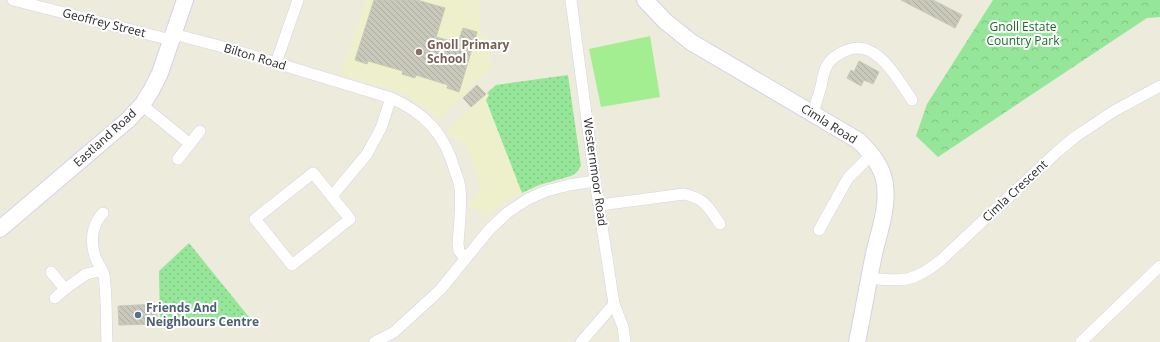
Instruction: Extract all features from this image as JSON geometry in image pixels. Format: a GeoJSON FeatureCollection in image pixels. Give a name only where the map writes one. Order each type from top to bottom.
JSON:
{"type":"FeatureCollection","features":[{"type":"Feature","properties":{"kind":"main road","name":"Eastland Road"},"geometry":{"type":"LineString","coordinates":[[0,229],[128,120],[142,105],[160,73],[186,0]]}},
{"type":"Feature","properties":{"kind":"main road","name":"Cimla Road"},"geometry":{"type":"LineString","coordinates":[[645,0],[665,21],[692,42],[813,113],[858,141],[872,154],[882,172],[885,184],[885,201],[857,342]]}},
{"type":"Feature","properties":{"kind":"street","name":"Geoffrey Street"},"geometry":{"type":"LineString","coordinates":[[13,0],[172,37]]}},
{"type":"Feature","properties":{"kind":"street"},"geometry":{"type":"LineString","coordinates":[[276,63],[298,0]]}},
{"type":"Feature","properties":{"kind":"street","name":"Westernmoor Road"},"geometry":{"type":"LineString","coordinates":[[571,0],[595,180],[614,304],[623,327],[625,342]]}},
{"type":"Feature","properties":{"kind":"street","name":"Bilton Road"},"geometry":{"type":"LineString","coordinates":[[172,37],[276,63],[391,98],[420,114],[433,127],[445,144],[454,164],[460,188],[458,244],[459,251],[466,258]]}},
{"type":"Feature","properties":{"kind":"street"},"geometry":{"type":"LineString","coordinates":[[813,113],[823,74],[828,63],[837,55],[848,49],[860,48],[872,52],[881,58],[890,66],[912,100]]}},
{"type":"Feature","properties":{"kind":"street","name":"Cimla Crescent"},"geometry":{"type":"LineString","coordinates":[[869,278],[888,281],[909,279],[927,271],[941,260],[1075,137],[1114,111],[1160,86]]}},
{"type":"Feature","properties":{"kind":"street"},"geometry":{"type":"LineString","coordinates":[[332,196],[367,154],[381,128],[391,98]]}},
{"type":"Feature","properties":{"kind":"street"},"geometry":{"type":"LineString","coordinates":[[142,105],[190,144]]}},
{"type":"Feature","properties":{"kind":"street"},"geometry":{"type":"LineString","coordinates":[[178,160],[200,131]]}},
{"type":"Feature","properties":{"kind":"street"},"geometry":{"type":"LineString","coordinates":[[820,230],[848,178],[872,154]]}},
{"type":"Feature","properties":{"kind":"street"},"geometry":{"type":"LineString","coordinates":[[313,173],[332,196],[350,219],[292,265],[255,219],[313,173]]}},
{"type":"Feature","properties":{"kind":"street"},"geometry":{"type":"LineString","coordinates":[[375,342],[394,332],[440,290],[489,230],[507,213],[528,198],[546,191],[595,180]]}},
{"type":"Feature","properties":{"kind":"street"},"geometry":{"type":"LineString","coordinates":[[600,205],[684,194],[695,196],[705,203],[720,224]]}},
{"type":"Feature","properties":{"kind":"street"},"geometry":{"type":"LineString","coordinates":[[103,213],[98,219],[93,231],[93,244],[96,259],[104,275],[106,342]]}},
{"type":"Feature","properties":{"kind":"street"},"geometry":{"type":"LineString","coordinates":[[1081,342],[1160,266]]}},
{"type":"Feature","properties":{"kind":"street"},"geometry":{"type":"LineString","coordinates":[[54,298],[65,288],[86,274],[99,271],[104,275]]}},
{"type":"Feature","properties":{"kind":"street"},"geometry":{"type":"LineString","coordinates":[[51,272],[65,288]]}},
{"type":"Feature","properties":{"kind":"street"},"geometry":{"type":"LineString","coordinates":[[581,342],[614,304]]}},
{"type":"Feature","properties":{"kind":"shaded area","name":"Gnoll Primary School"},"geometry":{"type":"Polygon","coordinates":[[[367,0],[482,0],[479,8],[480,34],[487,36],[491,69],[467,89],[469,92],[438,119],[427,108],[405,93],[340,74],[367,0]]]}},
{"type":"Feature","properties":{"kind":"shaded area","name":"Gnoll Primary School"},"geometry":{"type":"Polygon","coordinates":[[[568,75],[581,166],[576,173],[571,176],[539,185],[518,195],[502,204],[487,217],[469,205],[478,194],[480,187],[469,149],[466,143],[449,135],[447,131],[496,85],[568,75]]]}},
{"type":"Feature","properties":{"kind":"green space","name":"Gnoll Estate Country Park"},"geometry":{"type":"Polygon","coordinates":[[[993,0],[1160,0],[1160,17],[1147,18],[938,157],[916,136],[927,104],[993,0]]]}},
{"type":"Feature","properties":{"kind":"green space"},"geometry":{"type":"Polygon","coordinates":[[[650,36],[660,97],[601,107],[589,49],[650,36]]]}},
{"type":"Feature","properties":{"kind":"green space","name":"Gnoll Primary School"},"geometry":{"type":"Polygon","coordinates":[[[568,75],[581,166],[576,173],[571,176],[539,185],[522,193],[486,100],[489,95],[487,93],[496,85],[568,75]]]}},
{"type":"Feature","properties":{"kind":"green space"},"geometry":{"type":"Polygon","coordinates":[[[189,243],[253,322],[160,325],[159,271],[189,243]]]}},
{"type":"Feature","properties":{"kind":"building"},"geometry":{"type":"Polygon","coordinates":[[[374,0],[417,0],[445,8],[436,37],[458,43],[463,28],[477,32],[459,92],[447,88],[448,85],[416,75],[415,78],[402,74],[403,71],[368,61],[367,64],[355,60],[374,0]]]}},
{"type":"Feature","properties":{"kind":"building"},"geometry":{"type":"Polygon","coordinates":[[[901,0],[933,0],[962,15],[955,28],[901,0]]]}},
{"type":"Feature","properties":{"kind":"building"},"geometry":{"type":"Polygon","coordinates":[[[859,61],[879,72],[873,84],[864,80],[861,86],[847,78],[851,70],[854,72],[859,61]]]}},
{"type":"Feature","properties":{"kind":"building"},"geometry":{"type":"Polygon","coordinates":[[[477,85],[486,94],[471,107],[463,98],[477,85]]]}},
{"type":"Feature","properties":{"kind":"building","name":"Friends And Neighbours Centre"},"geometry":{"type":"Polygon","coordinates":[[[157,304],[157,324],[119,325],[118,306],[157,304]]]}},
{"type":"Feature","properties":{"kind":"place","name":"Gnoll Primary School"},"geometry":{"type":"Point","coordinates":[419,52]}},
{"type":"Feature","properties":{"kind":"place","name":"Friends And Neighbours Centre"},"geometry":{"type":"Point","coordinates":[138,315]}}]}
